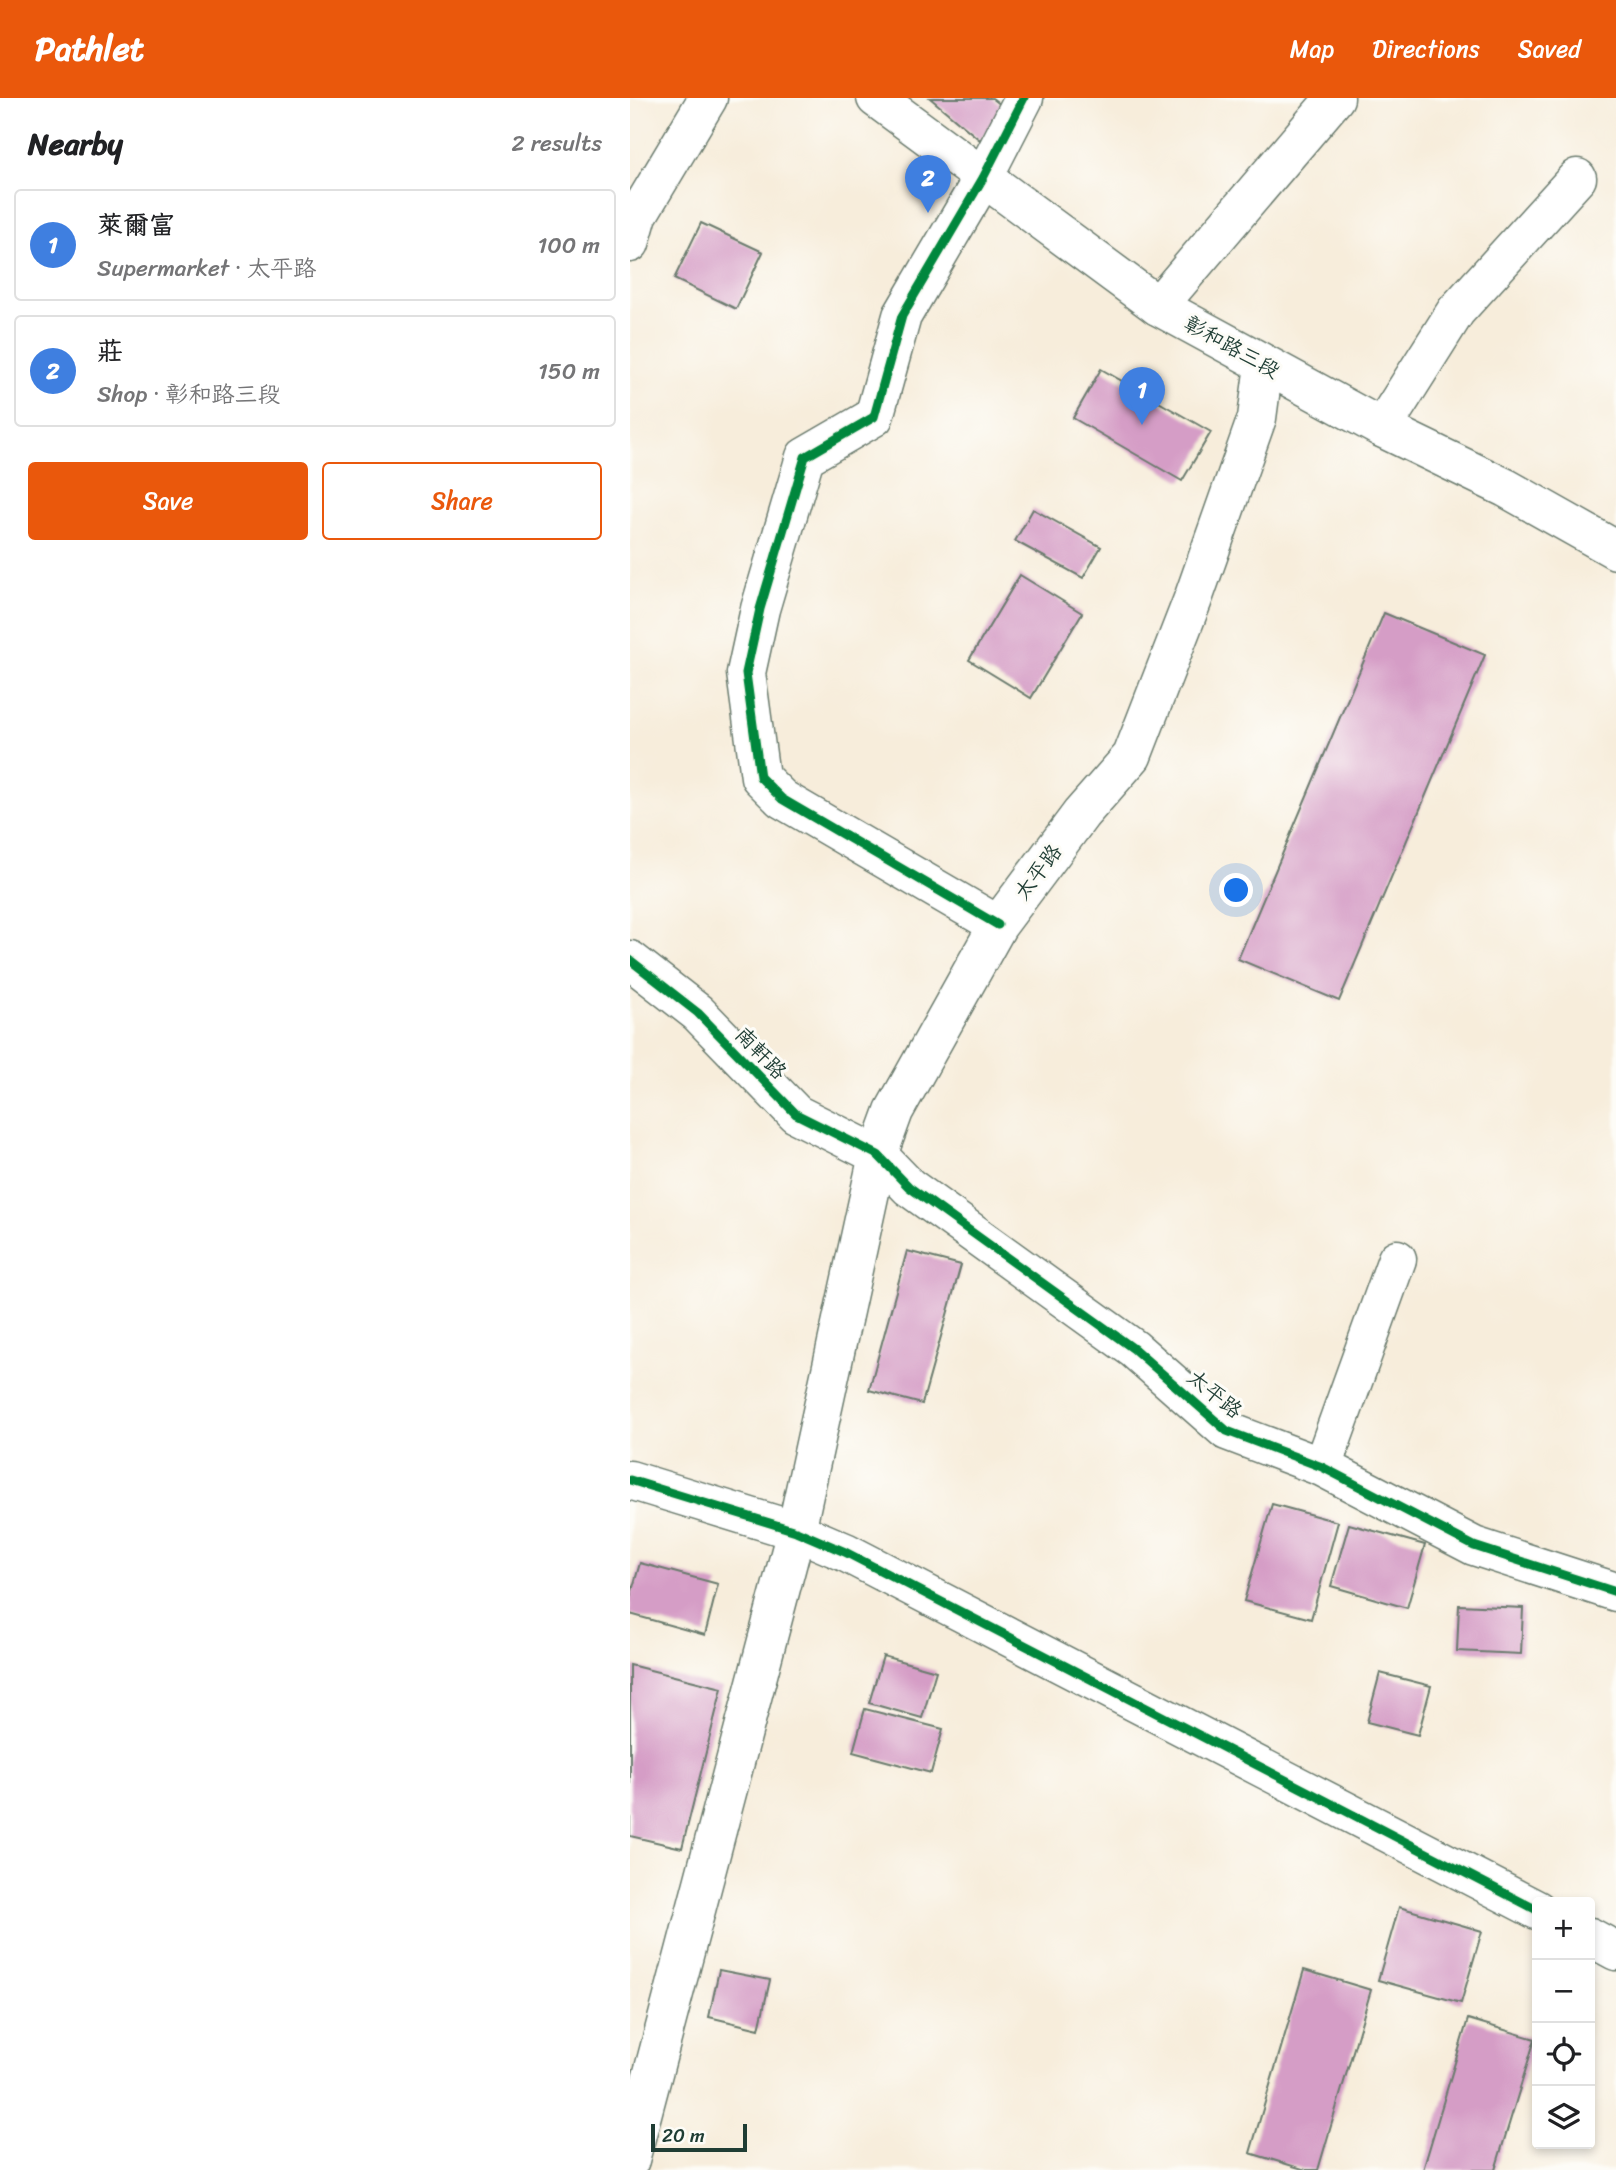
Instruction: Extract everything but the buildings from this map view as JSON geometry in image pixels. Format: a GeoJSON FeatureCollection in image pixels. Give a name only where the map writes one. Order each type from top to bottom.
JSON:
{"type":"FeatureCollection","features":[{"type":"Feature","properties":{"kind":"street"},"geometry":{"type":"LineString","coordinates":[[630,243],[638,215],[708,98]]}},
{"type":"Feature","properties":{"kind":"street","name":"彰和路三段"},"geometry":{"type":"LineString","coordinates":[[876,98],[1158,306],[1382,428],[1506,488],[1616,550]]}},
{"type":"Feature","properties":{"kind":"street"},"geometry":{"type":"LineString","coordinates":[[998,925],[782,799],[761,777],[746,673],[760,609],[805,457],[874,417],[902,316],[982,178],[1024,98]]}},
{"type":"Feature","properties":{"kind":"street"},"geometry":{"type":"LineString","coordinates":[[1158,306],[1335,98]]}},
{"type":"Feature","properties":{"kind":"street"},"geometry":{"type":"LineString","coordinates":[[1382,428],[1456,311],[1577,178]]}},
{"type":"Feature","properties":{"kind":"street","name":"太平路"},"geometry":{"type":"LineString","coordinates":[[1264,365],[1257,418],[1193,599],[1132,756],[1082,814],[998,925],[894,1111],[878,1155],[909,1187],[1134,1349],[1227,1430],[1322,1467],[1474,1545],[1616,1592]]}},
{"type":"Feature","properties":{"kind":"street","name":"南軒路"},"geometry":{"type":"LineString","coordinates":[[630,960],[698,1013],[796,1114],[878,1155]]}},
{"type":"Feature","properties":{"kind":"street"},"geometry":{"type":"LineString","coordinates":[[630,2160],[796,1531],[878,1155]]}},
{"type":"Feature","properties":{"kind":"street"},"geometry":{"type":"LineString","coordinates":[[1322,1467],[1396,1259]]}},
{"type":"Feature","properties":{"kind":"street"},"geometry":{"type":"LineString","coordinates":[[630,1480],[796,1531],[858,1558],[1532,1907]]}},
{"type":"Feature","properties":{"kind":"street"},"geometry":{"type":"LineString","coordinates":[[1595,1940],[1616,1951]]}},
{"type":"Feature","properties":{"kind":"cycle path"},"geometry":{"type":"LineString","coordinates":[[998,925],[782,799],[760,777],[746,673],[760,609],[805,457],[874,417],[902,316],[983,178],[1024,98]]}},
{"type":"Feature","properties":{"kind":"cycle path"},"geometry":{"type":"LineString","coordinates":[[630,960],[698,1013],[796,1114],[878,1155],[909,1187],[1134,1349],[1227,1431],[1322,1467],[1474,1546],[1616,1592]]}},
{"type":"Feature","properties":{"kind":"cycle path"},"geometry":{"type":"LineString","coordinates":[[630,1480],[796,1531],[845,1552],[1532,1907]]}},
{"type":"Feature","properties":{"kind":"place","name":"莊"},"geometry":{"type":"Point","coordinates":[928,213]}},
{"type":"Feature","properties":{"kind":"place","name":"萊爾富"},"geometry":{"type":"Point","coordinates":[1142,425]}}]}
